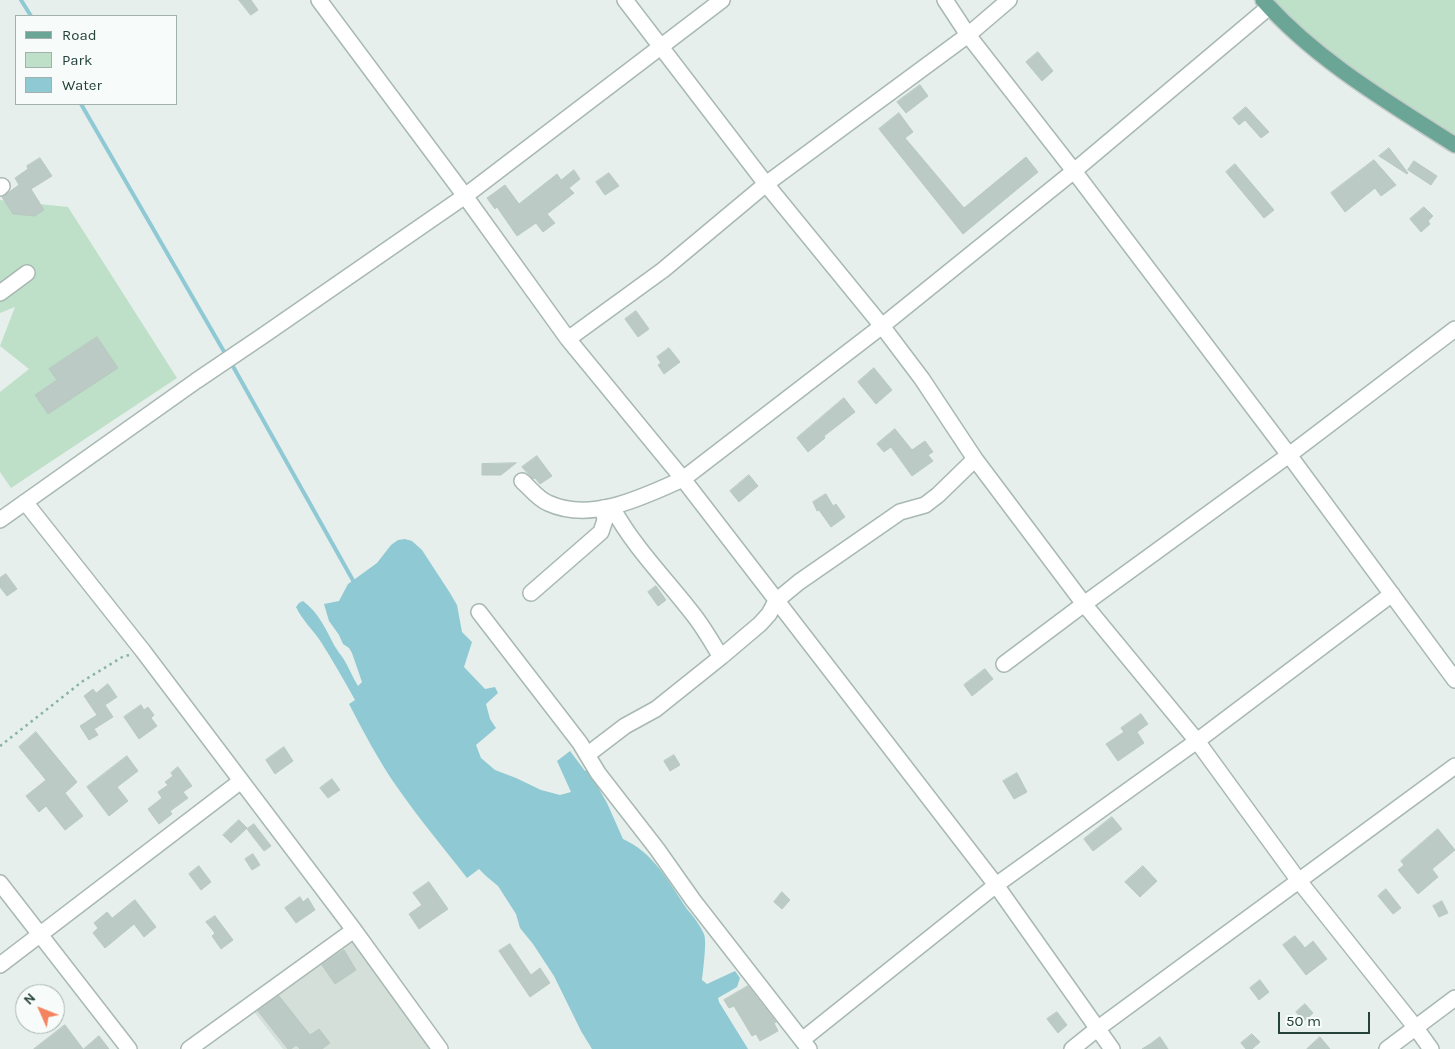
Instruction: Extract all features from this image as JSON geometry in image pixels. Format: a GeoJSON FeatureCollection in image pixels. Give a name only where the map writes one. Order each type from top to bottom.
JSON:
{"type":"FeatureCollection","features":[{"type":"Feature","properties":{"kind":"main road"},"geometry":{"type":"LineString","coordinates":[[1266,4],[1312,46],[1369,89],[1455,144]]}},
{"type":"Feature","properties":{"kind":"street"},"geometry":{"type":"LineString","coordinates":[[319,0],[465,196],[568,339],[683,479],[996,885],[1112,1049]]}},
{"type":"Feature","properties":{"kind":"street"},"geometry":{"type":"LineString","coordinates":[[625,0],[766,184],[882,326],[922,380],[975,459],[1084,604],[1197,741],[1299,881],[1431,1049]]}},
{"type":"Feature","properties":{"kind":"street"},"geometry":{"type":"LineString","coordinates":[[0,520],[196,381],[465,196],[722,0]]}},
{"type":"Feature","properties":{"kind":"street"},"geometry":{"type":"LineString","coordinates":[[945,0],[968,35],[1074,171],[1289,455],[1455,680]]}},
{"type":"Feature","properties":{"kind":"street"},"geometry":{"type":"LineString","coordinates":[[568,339],[663,270],[766,184],[968,35],[1009,0]]}},
{"type":"Feature","properties":{"kind":"street"},"geometry":{"type":"LineString","coordinates":[[522,481],[547,503],[575,511],[607,508],[646,495],[683,479],[882,326],[1074,171],[1266,4]]}},
{"type":"Feature","properties":{"kind":"street"},"geometry":{"type":"LineString","coordinates":[[0,293],[27,274]]}},
{"type":"Feature","properties":{"kind":"street"},"geometry":{"type":"LineString","coordinates":[[1004,664],[1289,455],[1455,329]]}},
{"type":"Feature","properties":{"kind":"street"},"geometry":{"type":"LineString","coordinates":[[587,755],[625,726],[656,709],[721,657],[760,624],[769,614],[776,601],[799,582],[900,512],[925,505],[975,459]]}},
{"type":"Feature","properties":{"kind":"street"},"geometry":{"type":"LineString","coordinates":[[25,502],[143,651],[242,781],[354,930],[440,1049]]}},
{"type":"Feature","properties":{"kind":"street"},"geometry":{"type":"LineString","coordinates":[[531,593],[601,532],[607,508]]}},
{"type":"Feature","properties":{"kind":"street"},"geometry":{"type":"LineString","coordinates":[[607,508],[696,618],[721,657]]}},
{"type":"Feature","properties":{"kind":"street"},"geometry":{"type":"LineString","coordinates":[[479,612],[580,743],[598,773],[657,849],[693,900],[805,1044],[996,885],[1197,741],[1392,594]]}},
{"type":"Feature","properties":{"kind":"street"},"geometry":{"type":"LineString","coordinates":[[1072,1049],[1455,766]]}},
{"type":"Feature","properties":{"kind":"street"},"geometry":{"type":"LineString","coordinates":[[0,965],[242,781]]}},
{"type":"Feature","properties":{"kind":"street"},"geometry":{"type":"LineString","coordinates":[[0,883],[129,1049]]}},
{"type":"Feature","properties":{"kind":"street"},"geometry":{"type":"LineString","coordinates":[[190,1049],[354,930]]}},
{"type":"Feature","properties":{"kind":"street"},"geometry":{"type":"LineString","coordinates":[[1387,1049],[1455,998]]}},
{"type":"Feature","properties":{"kind":"path"},"geometry":{"type":"LineString","coordinates":[[0,746],[83,681],[124,656],[143,651]]}},
{"type":"Feature","properties":{"kind":"shaded area"},"geometry":{"type":"Polygon","coordinates":[[[352,935],[437,1049],[283,1049],[252,1009],[352,935]]]}},
{"type":"Feature","properties":{"kind":"green space"},"geometry":{"type":"Polygon","coordinates":[[[1263,0],[1455,0],[1455,145],[1369,89],[1263,0]]]}},
{"type":"Feature","properties":{"kind":"green space"},"geometry":{"type":"Polygon","coordinates":[[[0,200],[68,207],[177,378],[11,488],[0,472],[0,392],[29,369],[0,346],[15,307],[0,313],[0,200]]]}},
{"type":"Feature","properties":{"kind":"water"},"geometry":{"type":"Polygon","coordinates":[[[398,540],[412,541],[422,550],[457,605],[462,632],[472,642],[464,667],[485,689],[495,687],[498,693],[486,704],[490,719],[496,728],[476,745],[481,758],[495,770],[541,790],[560,795],[571,792],[557,761],[570,751],[585,771],[588,769],[607,803],[623,839],[643,852],[660,869],[704,934],[702,980],[707,984],[735,971],[740,978],[737,987],[718,998],[748,1049],[592,1049],[554,976],[520,928],[516,914],[498,886],[479,869],[467,878],[414,811],[391,778],[349,704],[355,700],[321,642],[296,607],[303,601],[317,616],[358,686],[362,682],[352,653],[343,644],[329,621],[324,604],[339,601],[348,584],[377,563],[391,545],[398,540]]]}},
{"type":"Feature","properties":{"kind":"building"},"geometry":{"type":"Polygon","coordinates":[[[239,0],[251,0],[258,10],[251,15],[239,0]]]}},
{"type":"Feature","properties":{"kind":"building"},"geometry":{"type":"Polygon","coordinates":[[[1038,52],[1053,71],[1042,81],[1026,62],[1038,52]]]}},
{"type":"Feature","properties":{"kind":"building"},"geometry":{"type":"Polygon","coordinates":[[[920,85],[928,96],[906,113],[897,102],[920,85]]]}},
{"type":"Feature","properties":{"kind":"building"},"geometry":{"type":"Polygon","coordinates":[[[1246,107],[1269,132],[1261,138],[1245,120],[1239,125],[1233,118],[1246,107]]]}},
{"type":"Feature","properties":{"kind":"building"},"geometry":{"type":"Polygon","coordinates":[[[899,113],[913,132],[905,138],[964,208],[1026,157],[1038,172],[963,234],[879,129],[899,113]]]}},
{"type":"Feature","properties":{"kind":"building"},"geometry":{"type":"Polygon","coordinates":[[[1389,148],[1408,173],[1407,174],[1379,156],[1389,148]]]}},
{"type":"Feature","properties":{"kind":"building"},"geometry":{"type":"Polygon","coordinates":[[[40,158],[52,176],[31,189],[44,210],[35,216],[13,214],[2,197],[19,185],[15,178],[28,169],[27,166],[40,158]]]}},
{"type":"Feature","properties":{"kind":"building"},"geometry":{"type":"Polygon","coordinates":[[[1374,160],[1396,185],[1381,196],[1375,188],[1345,212],[1331,193],[1374,160]]]}},
{"type":"Feature","properties":{"kind":"building"},"geometry":{"type":"Polygon","coordinates":[[[1414,161],[1437,176],[1431,185],[1408,170],[1414,161]]]}},
{"type":"Feature","properties":{"kind":"building"},"geometry":{"type":"Polygon","coordinates":[[[1235,164],[1274,210],[1264,218],[1226,172],[1235,164]]]}},
{"type":"Feature","properties":{"kind":"building"},"geometry":{"type":"Polygon","coordinates":[[[574,170],[580,179],[569,188],[574,193],[547,214],[555,223],[543,232],[536,223],[517,236],[497,207],[495,209],[487,198],[505,185],[519,204],[557,174],[561,180],[574,170]]]}},
{"type":"Feature","properties":{"kind":"building"},"geometry":{"type":"Polygon","coordinates":[[[609,173],[619,186],[605,195],[596,182],[609,173]]]}},
{"type":"Feature","properties":{"kind":"building"},"geometry":{"type":"Polygon","coordinates":[[[1424,207],[1433,216],[1428,221],[1430,224],[1421,232],[1410,219],[1424,207]]]}},
{"type":"Feature","properties":{"kind":"building"},"geometry":{"type":"Polygon","coordinates":[[[636,311],[649,329],[638,337],[625,319],[636,311]]]}},
{"type":"Feature","properties":{"kind":"building"},"geometry":{"type":"Polygon","coordinates":[[[97,337],[118,368],[48,414],[35,395],[57,380],[49,369],[97,337]]]}},
{"type":"Feature","properties":{"kind":"building"},"geometry":{"type":"Polygon","coordinates":[[[669,348],[680,362],[664,374],[658,365],[661,363],[657,357],[669,348]]]}},
{"type":"Feature","properties":{"kind":"building"},"geometry":{"type":"Polygon","coordinates":[[[874,368],[892,390],[876,404],[858,382],[874,368]]]}},
{"type":"Feature","properties":{"kind":"building"},"geometry":{"type":"Polygon","coordinates":[[[844,398],[855,412],[824,436],[825,438],[808,452],[797,438],[844,398]]]}},
{"type":"Feature","properties":{"kind":"building"},"geometry":{"type":"Polygon","coordinates":[[[895,429],[912,450],[925,441],[933,452],[928,455],[933,461],[912,476],[891,447],[884,452],[877,444],[895,429]]]}},
{"type":"Feature","properties":{"kind":"building"},"geometry":{"type":"Polygon","coordinates":[[[537,456],[552,476],[540,484],[522,467],[537,456]]]}},
{"type":"Feature","properties":{"kind":"building"},"geometry":{"type":"Polygon","coordinates":[[[516,463],[501,475],[482,475],[482,464],[516,463]]]}},
{"type":"Feature","properties":{"kind":"building"},"geometry":{"type":"Polygon","coordinates":[[[749,475],[758,486],[739,502],[730,491],[749,475]]]}},
{"type":"Feature","properties":{"kind":"building"},"geometry":{"type":"Polygon","coordinates":[[[826,494],[833,506],[836,504],[845,517],[831,527],[819,510],[817,511],[813,502],[826,494]]]}},
{"type":"Feature","properties":{"kind":"building"},"geometry":{"type":"Polygon","coordinates":[[[6,574],[17,589],[7,596],[0,587],[0,578],[6,574]]]}},
{"type":"Feature","properties":{"kind":"building"},"geometry":{"type":"Polygon","coordinates":[[[656,586],[666,600],[658,606],[648,592],[656,586]]]}},
{"type":"Feature","properties":{"kind":"building"},"geometry":{"type":"Polygon","coordinates":[[[985,669],[993,679],[972,696],[964,685],[985,669]]]}},
{"type":"Feature","properties":{"kind":"building"},"geometry":{"type":"Polygon","coordinates":[[[108,684],[117,697],[105,705],[113,717],[94,729],[98,735],[89,740],[80,726],[97,715],[84,696],[93,689],[96,693],[108,684]]]}},
{"type":"Feature","properties":{"kind":"building"},"geometry":{"type":"Polygon","coordinates":[[[141,705],[144,710],[148,707],[154,715],[151,718],[157,726],[139,739],[124,717],[141,705]]]}},
{"type":"Feature","properties":{"kind":"building"},"geometry":{"type":"Polygon","coordinates":[[[1141,714],[1148,724],[1137,732],[1144,743],[1118,761],[1106,744],[1124,732],[1121,728],[1141,714]]]}},
{"type":"Feature","properties":{"kind":"building"},"geometry":{"type":"Polygon","coordinates":[[[36,732],[77,782],[65,793],[83,816],[65,830],[46,806],[39,812],[26,796],[46,780],[19,747],[36,732]]]}},
{"type":"Feature","properties":{"kind":"building"},"geometry":{"type":"Polygon","coordinates":[[[284,747],[293,761],[275,774],[266,760],[284,747]]]}},
{"type":"Feature","properties":{"kind":"building"},"geometry":{"type":"Polygon","coordinates":[[[674,755],[680,765],[670,771],[664,761],[674,755]]]}},
{"type":"Feature","properties":{"kind":"building"},"geometry":{"type":"Polygon","coordinates":[[[127,756],[138,771],[117,787],[128,801],[109,816],[87,787],[127,756]]]}},
{"type":"Feature","properties":{"kind":"building"},"geometry":{"type":"Polygon","coordinates":[[[178,767],[192,786],[183,792],[188,798],[170,811],[172,814],[159,824],[148,809],[162,798],[158,792],[168,785],[165,782],[173,776],[171,773],[178,767]]]}},
{"type":"Feature","properties":{"kind":"building"},"geometry":{"type":"Polygon","coordinates":[[[1017,773],[1027,792],[1014,799],[1003,781],[1017,773]]]}},
{"type":"Feature","properties":{"kind":"building"},"geometry":{"type":"Polygon","coordinates":[[[332,779],[340,790],[328,798],[320,788],[332,779]]]}},
{"type":"Feature","properties":{"kind":"building"},"geometry":{"type":"Polygon","coordinates":[[[1112,817],[1122,829],[1093,851],[1084,839],[1112,817]]]}},
{"type":"Feature","properties":{"kind":"building"},"geometry":{"type":"Polygon","coordinates":[[[239,820],[247,828],[231,843],[223,835],[239,820]]]}},
{"type":"Feature","properties":{"kind":"building"},"geometry":{"type":"Polygon","coordinates":[[[254,824],[271,846],[264,851],[247,829],[254,824]]]}},
{"type":"Feature","properties":{"kind":"building"},"geometry":{"type":"Polygon","coordinates":[[[1438,829],[1455,850],[1432,869],[1438,877],[1418,894],[1398,870],[1404,865],[1401,861],[1438,829]]]}},
{"type":"Feature","properties":{"kind":"building"},"geometry":{"type":"Polygon","coordinates":[[[253,854],[260,865],[252,870],[245,859],[253,854]]]}},
{"type":"Feature","properties":{"kind":"building"},"geometry":{"type":"Polygon","coordinates":[[[199,866],[211,882],[201,890],[189,874],[199,866]]]}},
{"type":"Feature","properties":{"kind":"building"},"geometry":{"type":"Polygon","coordinates":[[[1143,866],[1157,881],[1140,897],[1125,882],[1143,866]]]}},
{"type":"Feature","properties":{"kind":"building"},"geometry":{"type":"Polygon","coordinates":[[[429,882],[448,909],[419,929],[409,914],[422,905],[413,893],[429,882]]]}},
{"type":"Feature","properties":{"kind":"building"},"geometry":{"type":"Polygon","coordinates":[[[1386,889],[1401,908],[1393,914],[1378,896],[1386,889]]]}},
{"type":"Feature","properties":{"kind":"building"},"geometry":{"type":"Polygon","coordinates":[[[782,892],[790,900],[782,909],[774,902],[782,892]]]}},
{"type":"Feature","properties":{"kind":"building"},"geometry":{"type":"Polygon","coordinates":[[[300,897],[303,902],[308,898],[315,910],[296,923],[285,908],[300,897]]]}},
{"type":"Feature","properties":{"kind":"building"},"geometry":{"type":"Polygon","coordinates":[[[135,900],[156,927],[144,937],[134,924],[105,948],[93,933],[98,928],[94,923],[107,912],[112,918],[135,900]]]}},
{"type":"Feature","properties":{"kind":"building"},"geometry":{"type":"Polygon","coordinates":[[[1442,901],[1448,913],[1439,917],[1433,906],[1442,901]]]}},
{"type":"Feature","properties":{"kind":"building"},"geometry":{"type":"Polygon","coordinates":[[[215,916],[233,940],[221,949],[212,936],[215,933],[206,922],[215,916]]]}},
{"type":"Feature","properties":{"kind":"building"},"geometry":{"type":"Polygon","coordinates":[[[1295,936],[1305,948],[1313,941],[1327,959],[1306,975],[1283,945],[1295,936]]]}},
{"type":"Feature","properties":{"kind":"building"},"geometry":{"type":"Polygon","coordinates":[[[510,944],[531,975],[540,968],[550,983],[530,997],[499,951],[510,944]]]}},
{"type":"Feature","properties":{"kind":"building"},"geometry":{"type":"Polygon","coordinates":[[[344,950],[356,970],[335,984],[322,965],[344,950]]]}},
{"type":"Feature","properties":{"kind":"building"},"geometry":{"type":"Polygon","coordinates":[[[1260,980],[1269,992],[1259,1000],[1250,988],[1260,980]]]}},
{"type":"Feature","properties":{"kind":"building"},"geometry":{"type":"Polygon","coordinates":[[[748,986],[776,1022],[774,1023],[778,1031],[760,1041],[756,1034],[752,1036],[734,1006],[729,1008],[724,1000],[748,986]]]}},
{"type":"Feature","properties":{"kind":"building"},"geometry":{"type":"Polygon","coordinates":[[[279,996],[310,1035],[319,1029],[330,1043],[322,1049],[300,1049],[296,1045],[288,1049],[258,1011],[279,996]]]}},
{"type":"Feature","properties":{"kind":"building"},"geometry":{"type":"Polygon","coordinates":[[[1305,1004],[1313,1013],[1304,1021],[1296,1012],[1305,1004]]]}},
{"type":"Feature","properties":{"kind":"building"},"geometry":{"type":"Polygon","coordinates":[[[1057,1012],[1067,1025],[1058,1033],[1047,1019],[1057,1012]]]}},
{"type":"Feature","properties":{"kind":"building"},"geometry":{"type":"Polygon","coordinates":[[[65,1025],[83,1049],[34,1049],[53,1034],[65,1034],[65,1025]]]}},
{"type":"Feature","properties":{"kind":"building"},"geometry":{"type":"Polygon","coordinates":[[[1252,1034],[1260,1042],[1252,1049],[1246,1049],[1241,1043],[1252,1034]]]}},
{"type":"Feature","properties":{"kind":"building"},"geometry":{"type":"Polygon","coordinates":[[[99,1036],[109,1049],[84,1049],[99,1036]]]}},
{"type":"Feature","properties":{"kind":"building"},"geometry":{"type":"Polygon","coordinates":[[[1160,1037],[1168,1049],[1142,1049],[1150,1044],[1160,1037]]]}},
{"type":"Feature","properties":{"kind":"building"},"geometry":{"type":"Polygon","coordinates":[[[1320,1037],[1330,1049],[1307,1049],[1320,1037]]]}},
{"type":"Feature","properties":{"kind":"waterway"},"geometry":{"type":"LineString","coordinates":[[21,0],[30,15]]}},
{"type":"Feature","properties":{"kind":"waterway"},"geometry":{"type":"LineString","coordinates":[[82,105],[226,355]]}},
{"type":"Feature","properties":{"kind":"waterway"},"geometry":{"type":"LineString","coordinates":[[230,361],[355,584]]}}]}
